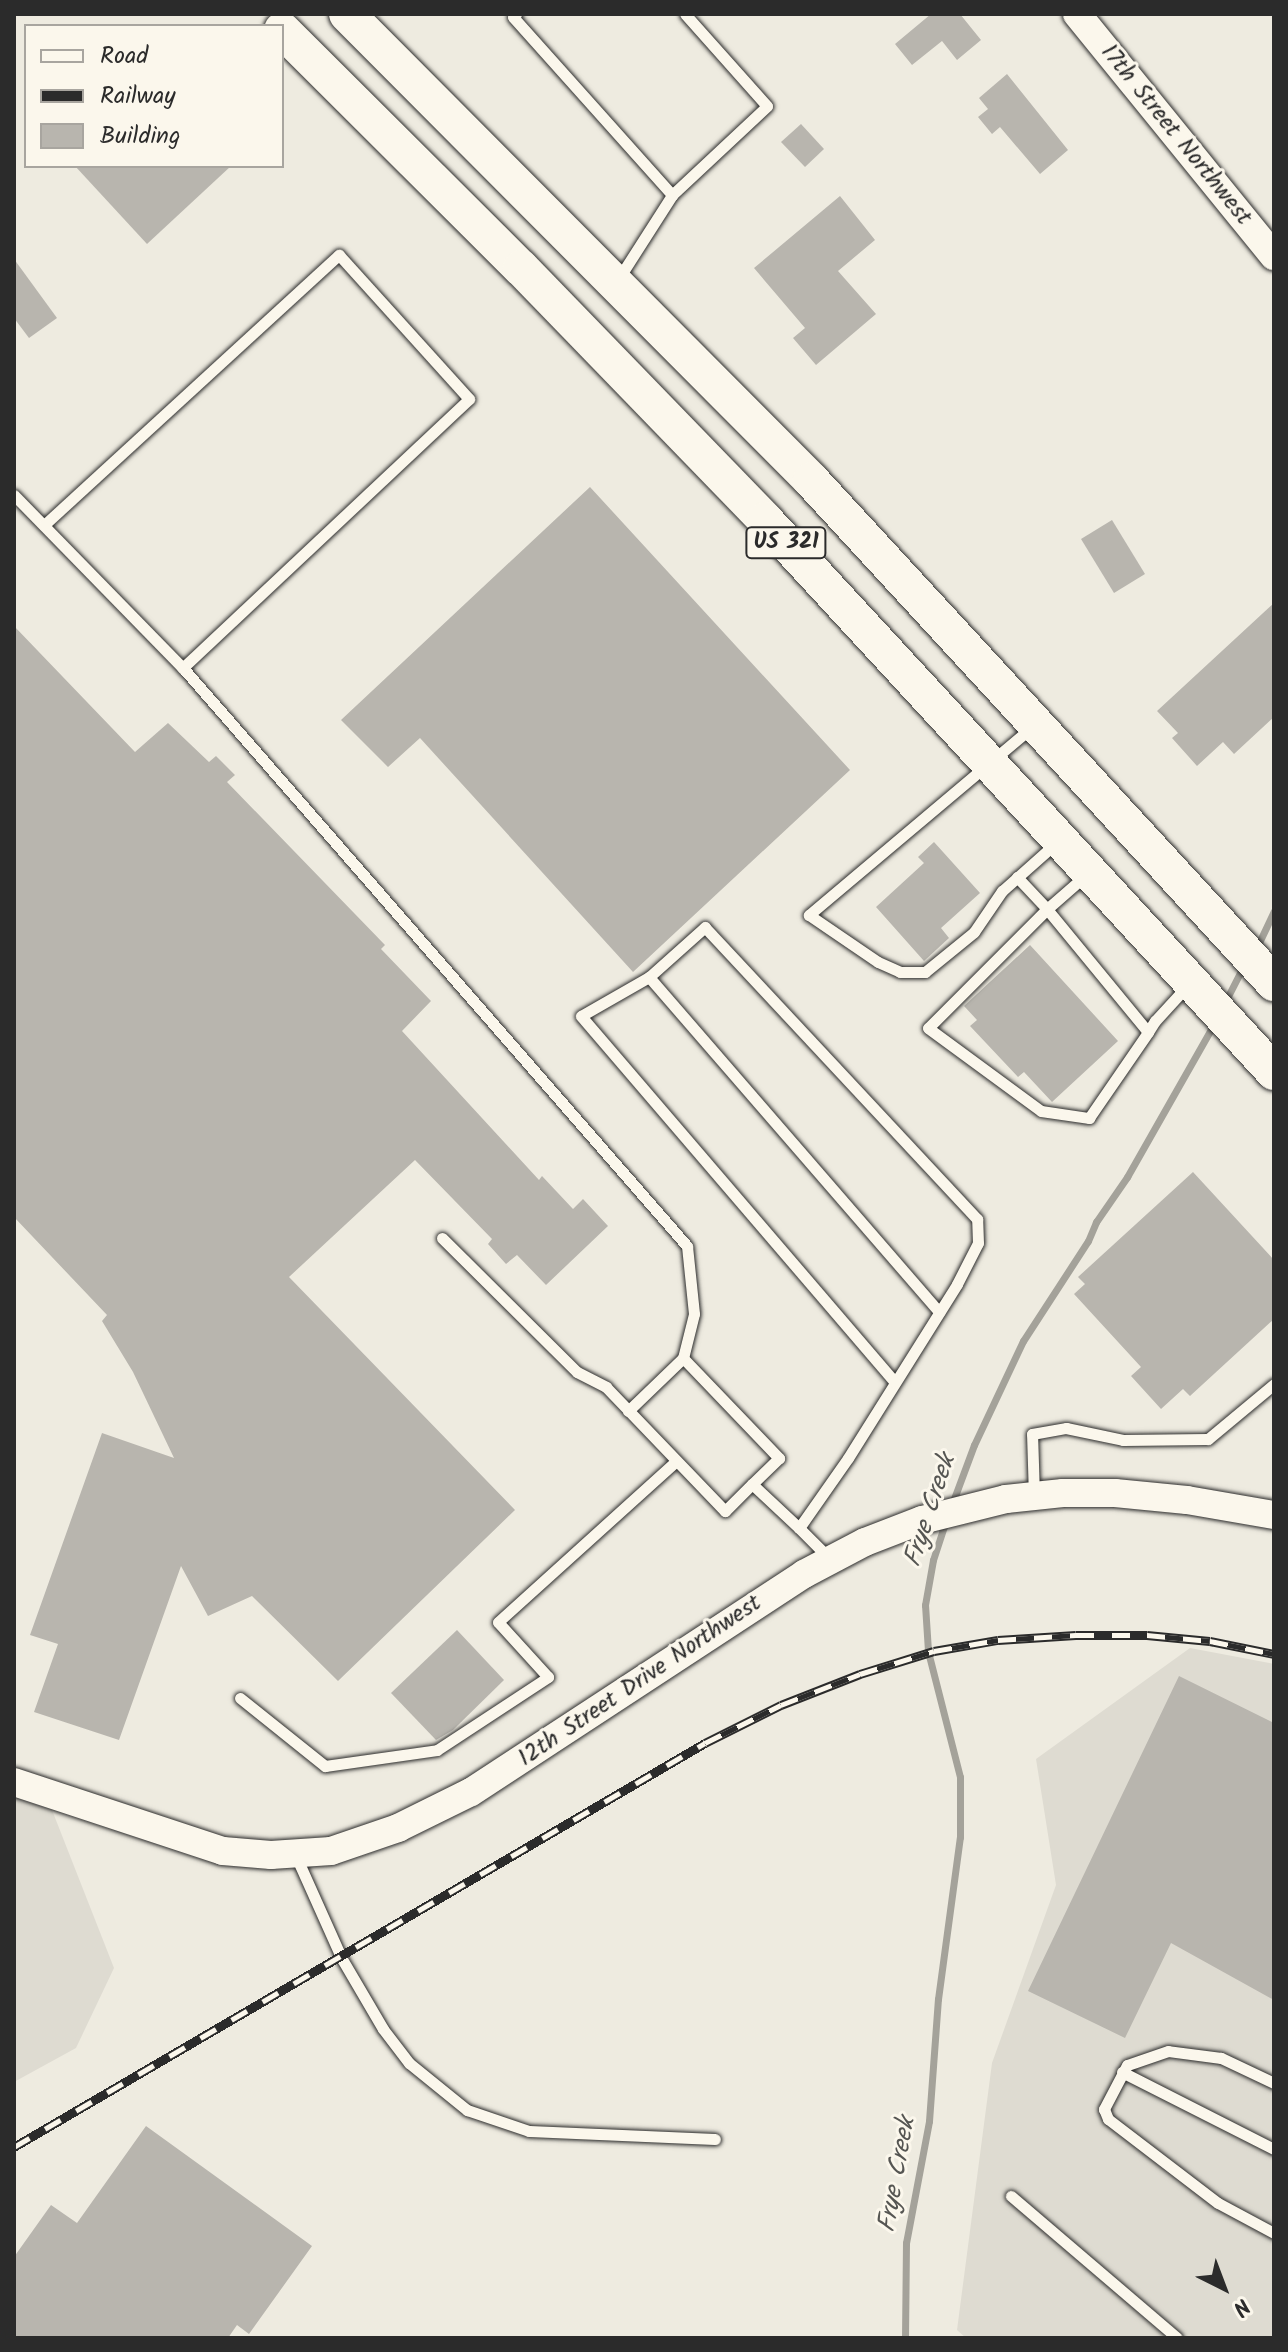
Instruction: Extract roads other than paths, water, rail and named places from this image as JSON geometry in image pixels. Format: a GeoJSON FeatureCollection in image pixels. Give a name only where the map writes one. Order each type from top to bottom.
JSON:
{"type":"FeatureCollection","features":[{"type":"Feature","properties":{"kind":"highway","name":"US 321"},"geometry":{"type":"LineString","coordinates":[[347,14],[811,480],[1274,983]]}},
{"type":"Feature","properties":{"kind":"highway","name":"US 321"},"geometry":{"type":"LineString","coordinates":[[284,32],[544,291],[765,520],[1274,1072]]}},
{"type":"Feature","properties":{"kind":"street","name":"17th Street Northwest"},"geometry":{"type":"LineString","coordinates":[[1077,14],[1274,256]]}},
{"type":"Feature","properties":{"kind":"street","name":"12th Street Drive Northwest"},"geometry":{"type":"LineString","coordinates":[[14,1782],[223,1851],[331,1851],[398,1828],[471,1792],[734,1617],[831,1560],[922,1520],[982,1504],[1034,1496],[1115,1493],[1187,1500],[1274,1515]]}},
{"type":"Feature","properties":{"kind":"lane"},"geometry":{"type":"LineString","coordinates":[[516,14],[513,17],[672,195]]}},
{"type":"Feature","properties":{"kind":"lane"},"geometry":{"type":"LineString","coordinates":[[617,282],[672,195],[767,106],[685,14]]}},
{"type":"Feature","properties":{"kind":"lane"},"geometry":{"type":"LineString","coordinates":[[44,525],[339,255],[469,399],[183,668]]}},
{"type":"Feature","properties":{"kind":"lane"},"geometry":{"type":"LineString","coordinates":[[14,495],[183,668],[687,1246],[694,1314],[683,1358],[628,1411]]}},
{"type":"Feature","properties":{"kind":"lane"},"geometry":{"type":"LineString","coordinates":[[1036,724],[809,915],[878,962],[900,972],[925,972],[974,932],[1002,891],[1061,839]]}},
{"type":"Feature","properties":{"kind":"lane"},"geometry":{"type":"LineString","coordinates":[[1090,871],[1047,909],[928,1028],[1041,1111],[1089,1118],[1148,1032],[1191,981]]}},
{"type":"Feature","properties":{"kind":"lane"},"geometry":{"type":"LineString","coordinates":[[1017,877],[1148,1032]]}},
{"type":"Feature","properties":{"kind":"lane"},"geometry":{"type":"LineString","coordinates":[[799,1528],[895,1382],[939,1312],[978,1243],[977,1219],[705,927],[649,977],[581,1016],[895,1382]]}},
{"type":"Feature","properties":{"kind":"lane"},"geometry":{"type":"LineString","coordinates":[[649,977],[939,1312]]}},
{"type":"Feature","properties":{"kind":"lane"},"geometry":{"type":"LineString","coordinates":[[442,1238],[577,1372],[606,1387],[725,1511],[779,1458],[683,1358]]}},
{"type":"Feature","properties":{"kind":"lane"},"geometry":{"type":"LineString","coordinates":[[1034,1496],[1032,1434],[1066,1428],[1123,1440],[1208,1439],[1274,1384]]}},
{"type":"Feature","properties":{"kind":"lane"},"geometry":{"type":"LineString","coordinates":[[240,1698],[325,1766],[437,1750],[548,1677],[498,1622],[676,1461]]}},
{"type":"Feature","properties":{"kind":"lane"},"geometry":{"type":"LineString","coordinates":[[752,1484],[831,1560]]}},
{"type":"Feature","properties":{"kind":"lane"},"geometry":{"type":"LineString","coordinates":[[295,1853],[342,1959],[383,2029],[409,2063],[467,2110],[529,2131],[715,2139]]}},
{"type":"Feature","properties":{"kind":"lane"},"geometry":{"type":"LineString","coordinates":[[1274,2083],[1221,2058],[1168,2051],[1127,2065],[1104,2109],[1108,2119],[1218,2203],[1274,2233]]}},
{"type":"Feature","properties":{"kind":"lane"},"geometry":{"type":"LineString","coordinates":[[1122,2072],[1274,2149]]}},
{"type":"Feature","properties":{"kind":"lane"},"geometry":{"type":"LineString","coordinates":[[1011,2196],[1177,2338]]}},
{"type":"Feature","properties":{"kind":"waterway","name":"Frye Creek"},"geometry":{"type":"LineString","coordinates":[[1256,949],[1274,911]]}},
{"type":"Feature","properties":{"kind":"waterway","name":"Frye Creek"},"geometry":{"type":"LineString","coordinates":[[1224,1004],[1244,965]]}},
{"type":"Feature","properties":{"kind":"waterway","name":"Frye Creek"},"geometry":{"type":"LineString","coordinates":[[952,1504],[974,1445],[1023,1341],[1127,1177],[1215,1022]]}},
{"type":"Feature","properties":{"kind":"waterway","name":"Frye Creek"},"geometry":{"type":"LineString","coordinates":[[905,2338],[906,2243],[929,2121],[938,1999],[960,1837],[960,1777],[928,1651],[925,1605],[933,1560],[945,1524]]}},
{"type":"Feature","properties":{"kind":"railway"},"geometry":{"type":"LineString","coordinates":[[14,2147],[705,1743],[781,1705],[860,1674],[934,1651],[998,1640],[1076,1635],[1147,1635],[1210,1641],[1274,1654]]}}]}
